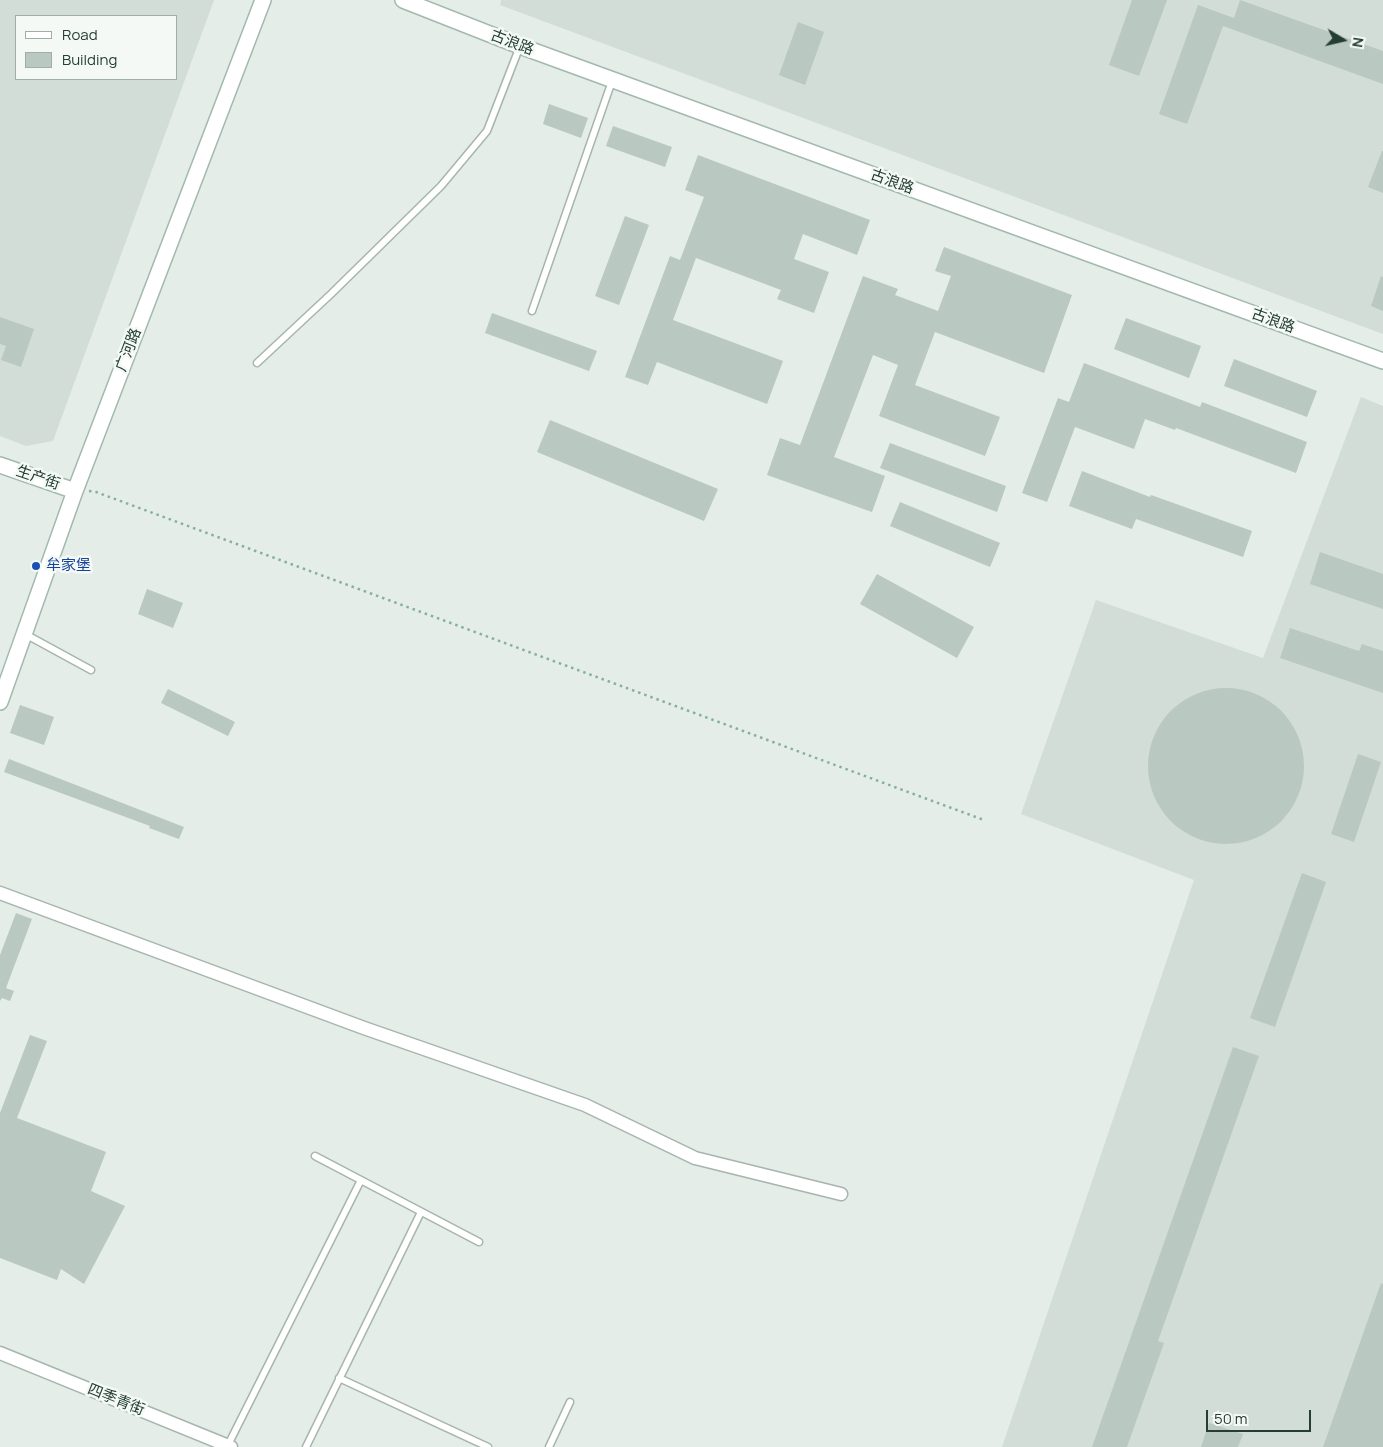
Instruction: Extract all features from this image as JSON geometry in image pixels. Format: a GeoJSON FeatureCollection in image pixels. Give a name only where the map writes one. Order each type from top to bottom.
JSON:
{"type":"FeatureCollection","features":[{"type":"Feature","properties":{"kind":"main road","name":"广河路"},"geometry":{"type":"LineString","coordinates":[[0,702],[75,490],[263,0]]}},
{"type":"Feature","properties":{"kind":"main road","name":"古浪路"},"geometry":{"type":"LineString","coordinates":[[403,0],[520,46],[1383,361]]}},
{"type":"Feature","properties":{"kind":"main road","name":"生产街"},"geometry":{"type":"LineString","coordinates":[[0,465],[75,490]]}},
{"type":"Feature","properties":{"kind":"street"},"geometry":{"type":"LineString","coordinates":[[0,893],[364,1028],[585,1105],[696,1158],[841,1194]]}},
{"type":"Feature","properties":{"kind":"street","name":"四季青街"},"geometry":{"type":"LineString","coordinates":[[0,1353],[230,1446]]}},
{"type":"Feature","properties":{"kind":"lane"},"geometry":{"type":"LineString","coordinates":[[257,363],[331,294],[441,186],[482,138],[487,131],[520,46]]}},
{"type":"Feature","properties":{"kind":"lane"},"geometry":{"type":"LineString","coordinates":[[532,311],[613,80]]}},
{"type":"Feature","properties":{"kind":"lane"},"geometry":{"type":"LineString","coordinates":[[25,634],[91,670]]}},
{"type":"Feature","properties":{"kind":"lane"},"geometry":{"type":"LineString","coordinates":[[315,1156],[480,1242]]}},
{"type":"Feature","properties":{"kind":"lane"},"geometry":{"type":"LineString","coordinates":[[230,1446],[361,1180]]}},
{"type":"Feature","properties":{"kind":"lane"},"geometry":{"type":"LineString","coordinates":[[306,1447],[421,1212]]}},
{"type":"Feature","properties":{"kind":"lane"},"geometry":{"type":"LineString","coordinates":[[340,1378],[488,1447]]}},
{"type":"Feature","properties":{"kind":"lane"},"geometry":{"type":"LineString","coordinates":[[549,1447],[570,1402]]}},
{"type":"Feature","properties":{"kind":"path"},"geometry":{"type":"LineString","coordinates":[[75,490],[106,495],[984,820]]}},
{"type":"Feature","properties":{"kind":"shaded area"},"geometry":{"type":"Polygon","coordinates":[[[0,0],[214,0],[53,441],[26,446],[0,436],[0,0]]]}},
{"type":"Feature","properties":{"kind":"shaded area"},"geometry":{"type":"Polygon","coordinates":[[[501,0],[1383,0],[1383,334],[500,5],[501,0]]]}},
{"type":"Feature","properties":{"kind":"shaded area"},"geometry":{"type":"Polygon","coordinates":[[[1361,397],[1383,406],[1383,1447],[1002,1447],[1194,880],[1021,814],[1096,600],[1263,658],[1361,397]]]}},
{"type":"Feature","properties":{"kind":"building"},"geometry":{"type":"Polygon","coordinates":[[[1132,0],[1167,0],[1139,76],[1109,65],[1132,0]]]}},
{"type":"Feature","properties":{"kind":"building"},"geometry":{"type":"Polygon","coordinates":[[[1240,0],[1383,51],[1383,84],[1223,26],[1187,124],[1159,114],[1198,5],[1234,18],[1240,0]]]}},
{"type":"Feature","properties":{"kind":"building"},"geometry":{"type":"Polygon","coordinates":[[[798,22],[824,32],[805,85],[779,75],[798,22]]]}},
{"type":"Feature","properties":{"kind":"building"},"geometry":{"type":"Polygon","coordinates":[[[549,104],[588,118],[581,138],[543,124],[549,104]]]}},
{"type":"Feature","properties":{"kind":"building"},"geometry":{"type":"Polygon","coordinates":[[[613,126],[672,147],[665,167],[606,146],[613,126]]]}},
{"type":"Feature","properties":{"kind":"building"},"geometry":{"type":"Polygon","coordinates":[[[1383,151],[1383,193],[1368,187],[1383,151]]]}},
{"type":"Feature","properties":{"kind":"building"},"geometry":{"type":"Polygon","coordinates":[[[698,155],[870,220],[857,255],[803,234],[794,259],[829,272],[814,313],[777,299],[781,290],[696,258],[673,320],[783,361],[767,404],[657,362],[648,385],[625,377],[670,256],[680,260],[704,197],[685,190],[698,155]]]}},
{"type":"Feature","properties":{"kind":"building"},"geometry":{"type":"Polygon","coordinates":[[[625,216],[649,225],[619,305],[595,296],[625,216]]]}},
{"type":"Feature","properties":{"kind":"building"},"geometry":{"type":"Polygon","coordinates":[[[944,247],[1072,295],[1044,373],[935,332],[915,385],[1000,417],[985,456],[879,416],[898,365],[873,355],[834,457],[885,476],[872,512],[767,475],[780,438],[800,445],[863,276],[898,289],[895,295],[938,311],[951,276],[935,271],[944,247]]]}},
{"type":"Feature","properties":{"kind":"building"},"geometry":{"type":"Polygon","coordinates":[[[1381,276],[1383,277],[1383,311],[1371,306],[1381,276]]]}},
{"type":"Feature","properties":{"kind":"building"},"geometry":{"type":"Polygon","coordinates":[[[492,313],[597,351],[589,371],[485,333],[492,313]]]}},
{"type":"Feature","properties":{"kind":"building"},"geometry":{"type":"Polygon","coordinates":[[[0,317],[34,329],[21,367],[1,360],[6,346],[0,344],[0,317]]]}},
{"type":"Feature","properties":{"kind":"building"},"geometry":{"type":"Polygon","coordinates":[[[1126,318],[1201,346],[1189,378],[1114,349],[1126,318]]]}},
{"type":"Feature","properties":{"kind":"building"},"geometry":{"type":"Polygon","coordinates":[[[1234,359],[1317,391],[1307,417],[1224,386],[1234,359]]]}},
{"type":"Feature","properties":{"kind":"building"},"geometry":{"type":"Polygon","coordinates":[[[1084,363],[1200,407],[1202,402],[1307,442],[1296,473],[1176,428],[1175,430],[1145,419],[1134,449],[1075,427],[1047,502],[1022,493],[1058,398],[1069,402],[1084,363]]]}},
{"type":"Feature","properties":{"kind":"building"},"geometry":{"type":"Polygon","coordinates":[[[550,420],[718,489],[704,521],[537,452],[550,420]]]}},
{"type":"Feature","properties":{"kind":"building"},"geometry":{"type":"Polygon","coordinates":[[[890,443],[1006,486],[997,512],[880,468],[890,443]]]}},
{"type":"Feature","properties":{"kind":"building"},"geometry":{"type":"Polygon","coordinates":[[[1082,471],[1150,497],[1151,495],[1252,531],[1243,557],[1136,519],[1132,529],[1069,506],[1082,471]]]}},
{"type":"Feature","properties":{"kind":"building"},"geometry":{"type":"Polygon","coordinates":[[[900,502],[1000,543],[990,567],[890,526],[900,502]]]}},
{"type":"Feature","properties":{"kind":"building"},"geometry":{"type":"Polygon","coordinates":[[[1320,552],[1383,574],[1383,609],[1310,584],[1320,552]]]}},
{"type":"Feature","properties":{"kind":"building"},"geometry":{"type":"Polygon","coordinates":[[[877,574],[974,627],[957,658],[860,604],[877,574]]]}},
{"type":"Feature","properties":{"kind":"building"},"geometry":{"type":"Polygon","coordinates":[[[147,589],[183,603],[173,628],[138,614],[147,589]]]}},
{"type":"Feature","properties":{"kind":"building"},"geometry":{"type":"Polygon","coordinates":[[[1290,628],[1359,651],[1362,644],[1383,651],[1383,693],[1280,658],[1290,628]]]}},
{"type":"Feature","properties":{"kind":"building"},"geometry":{"type":"Polygon","coordinates":[[[1218,688],[1234,688],[1249,691],[1263,697],[1286,716],[1295,729],[1301,743],[1304,766],[1303,781],[1295,803],[1276,826],[1263,835],[1249,841],[1234,844],[1218,844],[1203,841],[1189,835],[1166,816],[1157,803],[1151,789],[1148,774],[1148,758],[1151,743],[1157,729],[1176,706],[1189,697],[1203,691],[1218,688]]]}},
{"type":"Feature","properties":{"kind":"building"},"geometry":{"type":"Polygon","coordinates":[[[168,689],[235,722],[228,736],[161,703],[168,689]]]}},
{"type":"Feature","properties":{"kind":"building"},"geometry":{"type":"Polygon","coordinates":[[[20,705],[54,717],[44,745],[10,733],[20,705]]]}},
{"type":"Feature","properties":{"kind":"building"},"geometry":{"type":"Polygon","coordinates":[[[1358,754],[1381,762],[1354,842],[1331,834],[1358,754]]]}},
{"type":"Feature","properties":{"kind":"building"},"geometry":{"type":"Polygon","coordinates":[[[9,759],[184,827],[179,839],[149,828],[150,826],[4,772],[9,759]]]}},
{"type":"Feature","properties":{"kind":"building"},"geometry":{"type":"Polygon","coordinates":[[[1302,873],[1326,882],[1275,1027],[1250,1018],[1302,873]]]}},
{"type":"Feature","properties":{"kind":"building"},"geometry":{"type":"Polygon","coordinates":[[[16,913],[32,919],[6,988],[14,991],[10,1001],[2,998],[0,1001],[0,955],[16,913]]]}},
{"type":"Feature","properties":{"kind":"building"},"geometry":{"type":"Polygon","coordinates":[[[30,1035],[47,1041],[17,1118],[106,1152],[91,1191],[125,1206],[84,1284],[61,1269],[57,1280],[0,1258],[0,1113],[30,1035]]]}},
{"type":"Feature","properties":{"kind":"building"},"geometry":{"type":"Polygon","coordinates":[[[1233,1047],[1259,1056],[1158,1341],[1164,1343],[1127,1447],[1092,1447],[1233,1047]]]}},
{"type":"Feature","properties":{"kind":"building"},"geometry":{"type":"Polygon","coordinates":[[[1381,1283],[1383,1284],[1383,1447],[1323,1447],[1381,1283]]]}},
{"type":"Feature","properties":{"kind":"building"},"geometry":{"type":"Polygon","coordinates":[[[1209,1423],[1243,1434],[1238,1447],[1201,1447],[1209,1423]]]}},
{"type":"Feature","properties":{"kind":"place","name":"牟家堡"},"geometry":{"type":"Point","coordinates":[36,566]}}]}
